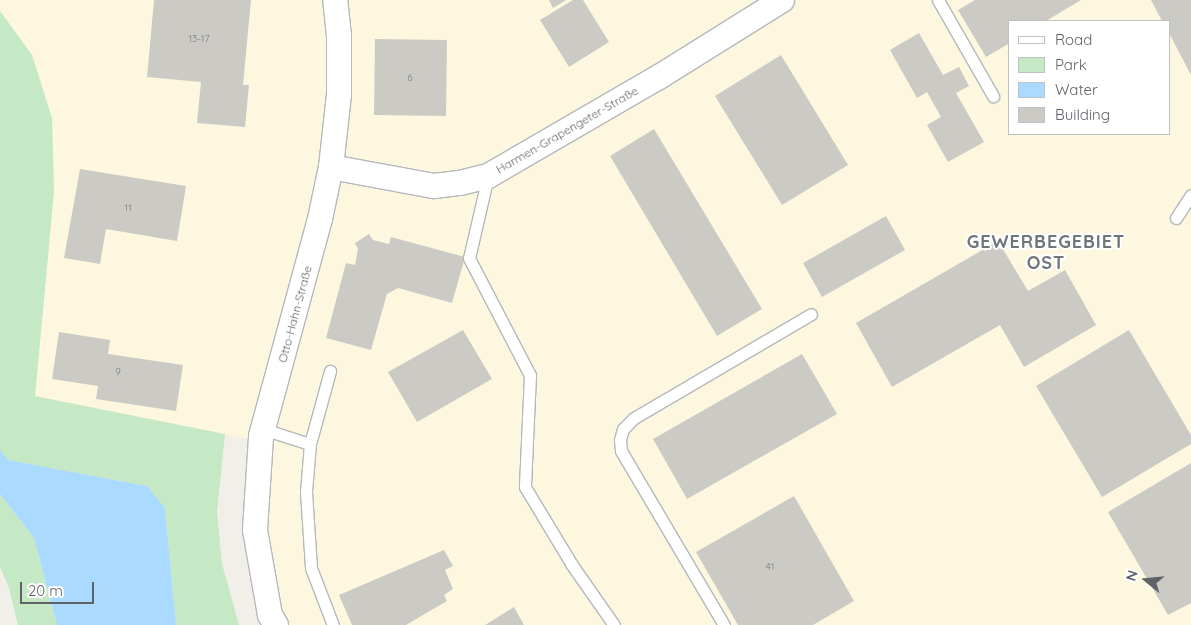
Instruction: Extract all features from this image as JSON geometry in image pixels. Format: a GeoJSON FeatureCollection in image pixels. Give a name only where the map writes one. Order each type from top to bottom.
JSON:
{"type":"FeatureCollection","features":[{"type":"Feature","properties":{"kind":"street","name":"Otto-Hahn-Straße"},"geometry":{"type":"LineString","coordinates":[[276,625],[270,615],[255,530],[263,429],[317,228],[331,167],[339,94],[339,36],[335,0]]}},
{"type":"Feature","properties":{"kind":"street","name":"Harmen-Grapengeter-Straße"},"geometry":{"type":"LineString","coordinates":[[331,167],[434,186],[460,183],[488,176],[659,77],[782,0]]}},
{"type":"Feature","properties":{"kind":"lane"},"geometry":{"type":"LineString","coordinates":[[938,0],[993,96]]}},
{"type":"Feature","properties":{"kind":"lane"},"geometry":{"type":"LineString","coordinates":[[488,176],[469,258],[530,375],[525,487],[572,565],[614,625]]}},
{"type":"Feature","properties":{"kind":"lane"},"geometry":{"type":"LineString","coordinates":[[1176,218],[1191,195]]}},
{"type":"Feature","properties":{"kind":"lane"},"geometry":{"type":"LineString","coordinates":[[724,625],[621,451],[620,440],[623,429],[634,418],[811,314]]}},
{"type":"Feature","properties":{"kind":"lane"},"geometry":{"type":"LineString","coordinates":[[330,371],[310,444],[306,492],[311,568],[333,625]]}},
{"type":"Feature","properties":{"kind":"lane"},"geometry":{"type":"LineString","coordinates":[[263,429],[310,444]]}},
{"type":"Feature","properties":{"kind":"shaded area"},"geometry":{"type":"Polygon","coordinates":[[[0,0],[1191,0],[1191,625],[289,625],[281,612],[266,530],[269,443],[35,397],[54,191],[52,118],[32,55],[0,11],[0,0]]]}},
{"type":"Feature","properties":{"kind":"green space"},"geometry":{"type":"Polygon","coordinates":[[[0,11],[32,55],[52,118],[54,191],[35,396],[225,434],[217,512],[222,564],[239,625],[176,625],[165,508],[147,486],[8,460],[0,450],[0,11]]]}},
{"type":"Feature","properties":{"kind":"green space"},"geometry":{"type":"Polygon","coordinates":[[[0,494],[34,538],[57,625],[18,625],[9,588],[0,567],[0,494]]]}},
{"type":"Feature","properties":{"kind":"water"},"geometry":{"type":"Polygon","coordinates":[[[0,450],[8,460],[147,486],[165,508],[176,625],[57,625],[34,538],[0,494],[0,450]]]}},
{"type":"Feature","properties":{"kind":"building"},"geometry":{"type":"Polygon","coordinates":[[[154,0],[251,0],[243,85],[249,85],[245,127],[197,123],[201,82],[147,77],[154,0]]]}},
{"type":"Feature","properties":{"kind":"building"},"geometry":{"type":"Polygon","coordinates":[[[549,0],[566,0],[553,8],[549,0]]]}},
{"type":"Feature","properties":{"kind":"building"},"geometry":{"type":"Polygon","coordinates":[[[573,0],[583,0],[609,42],[569,67],[540,20],[573,0]]]}},
{"type":"Feature","properties":{"kind":"building"},"geometry":{"type":"Polygon","coordinates":[[[975,0],[1081,0],[1048,20],[1008,20],[1008,44],[986,57],[958,10],[975,0]]]}},
{"type":"Feature","properties":{"kind":"building"},"geometry":{"type":"Polygon","coordinates":[[[1151,0],[1191,0],[1191,75],[1171,37],[1171,20],[1161,20],[1151,0]]]}},
{"type":"Feature","properties":{"kind":"building"},"geometry":{"type":"Polygon","coordinates":[[[919,33],[943,75],[959,67],[969,86],[956,93],[984,142],[948,162],[927,125],[941,117],[927,92],[917,98],[890,50],[919,33]]]}},
{"type":"Feature","properties":{"kind":"building"},"geometry":{"type":"Polygon","coordinates":[[[375,39],[447,40],[446,116],[374,115],[375,39]]]}},
{"type":"Feature","properties":{"kind":"building"},"geometry":{"type":"Polygon","coordinates":[[[781,55],[848,165],[782,205],[715,96],[781,55]]]}},
{"type":"Feature","properties":{"kind":"building"},"geometry":{"type":"Polygon","coordinates":[[[654,129],[762,309],[717,336],[610,156],[654,129]]]}},
{"type":"Feature","properties":{"kind":"building"},"geometry":{"type":"Polygon","coordinates":[[[80,169],[186,186],[177,241],[106,229],[100,264],[64,258],[80,169]]]}},
{"type":"Feature","properties":{"kind":"building"},"geometry":{"type":"Polygon","coordinates":[[[886,216],[905,250],[822,297],[803,263],[886,216]]]}},
{"type":"Feature","properties":{"kind":"building"},"geometry":{"type":"Polygon","coordinates":[[[369,234],[373,240],[389,244],[391,237],[465,257],[452,303],[398,288],[387,294],[371,350],[326,338],[346,263],[355,265],[358,249],[355,243],[369,234]]]}},
{"type":"Feature","properties":{"kind":"building"},"geometry":{"type":"Polygon","coordinates":[[[998,241],[1028,291],[1065,270],[1096,325],[1024,367],[1000,325],[892,387],[856,323],[998,241]]]}},
{"type":"Feature","properties":{"kind":"building"},"geometry":{"type":"Polygon","coordinates":[[[463,330],[492,379],[417,422],[388,372],[463,330]]]}},
{"type":"Feature","properties":{"kind":"building"},"geometry":{"type":"Polygon","coordinates":[[[1129,330],[1191,435],[1191,444],[1102,497],[1036,386],[1129,330]]]}},
{"type":"Feature","properties":{"kind":"building"},"geometry":{"type":"Polygon","coordinates":[[[59,332],[110,340],[108,354],[183,365],[176,411],[96,399],[98,386],[52,379],[59,332]]]}},
{"type":"Feature","properties":{"kind":"building"},"geometry":{"type":"Polygon","coordinates":[[[802,354],[837,414],[687,499],[653,439],[802,354]]]}},
{"type":"Feature","properties":{"kind":"building"},"geometry":{"type":"Polygon","coordinates":[[[1191,463],[1191,603],[1168,615],[1108,512],[1191,463]]]}},
{"type":"Feature","properties":{"kind":"building"},"geometry":{"type":"Polygon","coordinates":[[[794,496],[854,601],[813,625],[738,625],[696,552],[794,496]]]}},
{"type":"Feature","properties":{"kind":"building"},"geometry":{"type":"Polygon","coordinates":[[[444,550],[453,566],[445,570],[453,589],[444,595],[447,601],[406,625],[352,625],[339,595],[444,550]]]}},
{"type":"Feature","properties":{"kind":"building"},"geometry":{"type":"Polygon","coordinates":[[[514,607],[524,625],[485,625],[514,607]]]}},
{"type":"Feature","properties":{"kind":"district","name":"GEWERBEGEBIET OST"},"geometry":{"type":"Point","coordinates":[1046,253]}}]}
